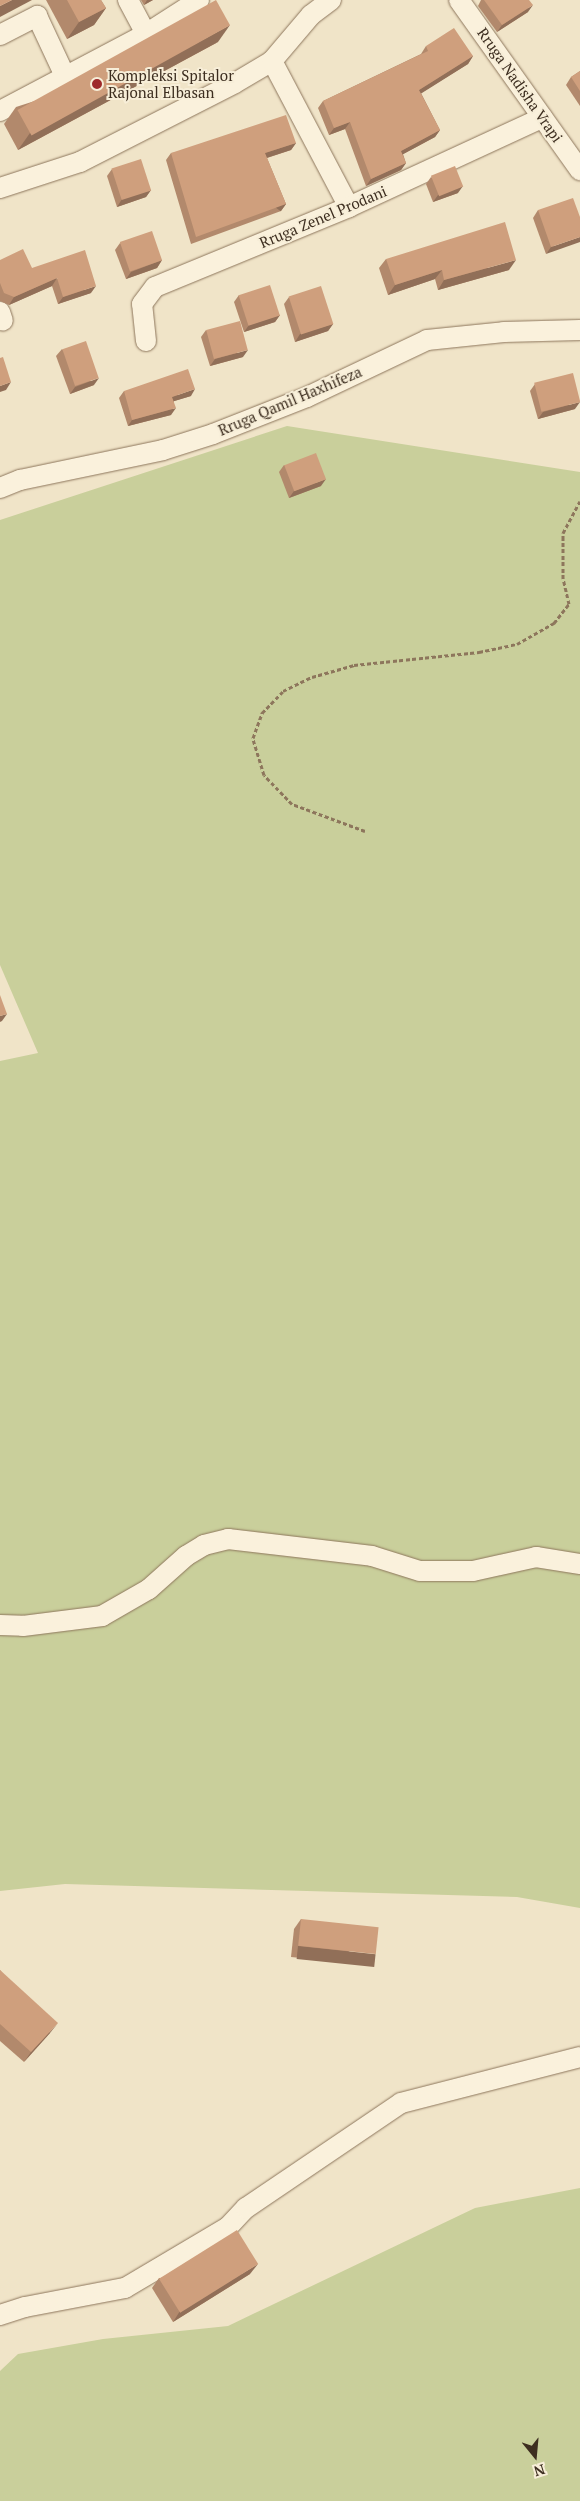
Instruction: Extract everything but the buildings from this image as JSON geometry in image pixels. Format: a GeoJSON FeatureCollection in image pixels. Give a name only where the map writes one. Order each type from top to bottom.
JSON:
{"type":"FeatureCollection","features":[{"type":"Feature","properties":{"kind":"street"},"geometry":{"type":"LineString","coordinates":[[128,0],[146,34]]}},
{"type":"Feature","properties":{"kind":"street"},"geometry":{"type":"LineString","coordinates":[[0,111],[146,34],[198,0]]}},
{"type":"Feature","properties":{"kind":"street"},"geometry":{"type":"LineString","coordinates":[[0,188],[80,162],[272,61],[311,15],[330,0]]}},
{"type":"Feature","properties":{"kind":"street","name":"Rruga Nadisha Vrapi"},"geometry":{"type":"LineString","coordinates":[[459,0],[580,170]]}},
{"type":"Feature","properties":{"kind":"street"},"geometry":{"type":"LineString","coordinates":[[0,35],[36,16],[65,76]]}},
{"type":"Feature","properties":{"kind":"street"},"geometry":{"type":"LineString","coordinates":[[272,61],[349,207]]}},
{"type":"Feature","properties":{"kind":"street","name":"Rruga Zenel Prodani"},"geometry":{"type":"LineString","coordinates":[[146,341],[142,304],[155,287],[349,207],[542,118]]}},
{"type":"Feature","properties":{"kind":"street","name":"Rruga Qamil Haxhifeza"},"geometry":{"type":"LineString","coordinates":[[0,488],[20,480],[163,450],[213,434],[307,397],[426,340],[447,336],[580,330]]}},
{"type":"Feature","properties":{"kind":"street"},"geometry":{"type":"LineString","coordinates":[[0,1625],[23,1626],[102,1616],[149,1589],[204,1545],[228,1539],[372,1556],[420,1571],[473,1571],[536,1557],[580,1564]]}},
{"type":"Feature","properties":{"kind":"street"},"geometry":{"type":"LineString","coordinates":[[0,2315],[25,2307],[125,2288],[228,2227],[246,2208],[401,2103],[580,2056]]}},
{"type":"Feature","properties":{"kind":"path"},"geometry":{"type":"LineString","coordinates":[[365,831],[292,804],[264,775],[253,738],[262,712],[283,691],[312,677],[354,665],[479,652],[517,644],[554,623],[569,604],[563,579],[563,533],[580,501]]}},
{"type":"Feature","properties":{"kind":"green space"},"geometry":{"type":"Polygon","coordinates":[[[287,426],[580,472],[580,1908],[517,1897],[65,1884],[0,1891],[0,1061],[38,1053],[0,965],[0,520],[287,426]]]}},
{"type":"Feature","properties":{"kind":"green space"},"geometry":{"type":"Polygon","coordinates":[[[580,2188],[580,2501],[0,2501],[0,2371],[18,2354],[103,2339],[228,2326],[475,2208],[580,2188]]]}},
{"type":"Feature","properties":{"kind":"place","name":"Kompleksi Spitalor Rajonal Elbasan"},"geometry":{"type":"Point","coordinates":[97,84]}}]}
